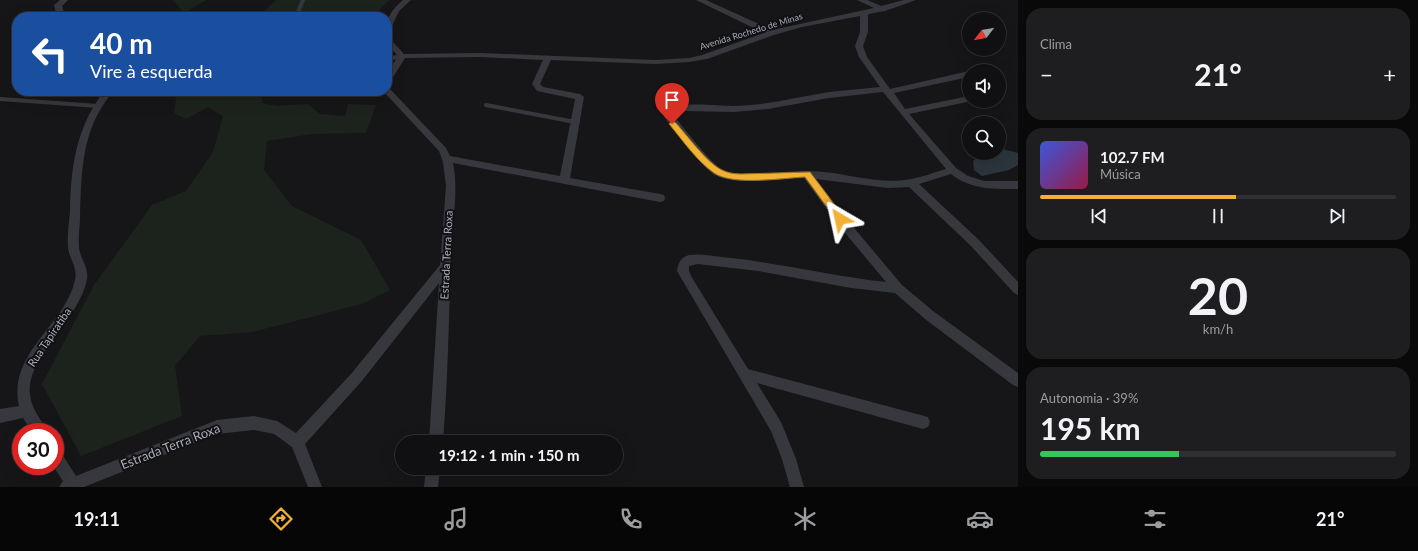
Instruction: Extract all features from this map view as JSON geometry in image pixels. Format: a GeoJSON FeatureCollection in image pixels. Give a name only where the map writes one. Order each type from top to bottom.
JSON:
{"type":"FeatureCollection","features":[{"type":"Feature","properties":{"kind":"street"},"geometry":{"type":"LineString","coordinates":[[59,12],[58,5],[64,0]]}},
{"type":"Feature","properties":{"kind":"street"},"geometry":{"type":"LineString","coordinates":[[392,15],[407,0]]}},
{"type":"Feature","properties":{"kind":"street"},"geometry":{"type":"LineString","coordinates":[[700,0],[771,33]]}},
{"type":"Feature","properties":{"kind":"street"},"geometry":{"type":"LineString","coordinates":[[861,0],[882,9]]}},
{"type":"Feature","properties":{"kind":"street","name":"Avenida Rochedo de Minas"},"geometry":{"type":"LineString","coordinates":[[548,58],[655,62],[688,60],[711,54],[771,33],[813,22],[882,9],[912,0]]}},
{"type":"Feature","properties":{"kind":"street"},"geometry":{"type":"LineString","coordinates":[[864,13],[865,22],[859,46],[860,52],[903,112],[953,170],[964,178],[984,185],[1018,185]]}},
{"type":"Feature","properties":{"kind":"street"},"geometry":{"type":"LineString","coordinates":[[392,45],[402,56],[442,55],[548,58],[536,84],[540,89],[580,97],[564,180]]}},
{"type":"Feature","properties":{"kind":"street"},"geometry":{"type":"LineString","coordinates":[[392,72],[402,56]]}},
{"type":"Feature","properties":{"kind":"street"},"geometry":{"type":"LineString","coordinates":[[953,170],[911,183],[888,184],[807,174],[741,177],[729,176],[718,172],[708,164],[672,124],[669,118],[669,113],[680,108],[734,109],[768,106],[829,95],[886,90],[962,75]]}},
{"type":"Feature","properties":{"kind":"street","name":"Rua Tapiratiba"},"geometry":{"type":"LineString","coordinates":[[34,423],[27,411],[23,394],[24,380],[31,362],[66,314],[76,296],[81,279],[81,265],[74,251],[80,154],[88,122],[105,96]]}},
{"type":"Feature","properties":{"kind":"street","name":"Estrada Terra Roxa"},"geometry":{"type":"LineString","coordinates":[[392,96],[430,135],[442,150],[447,159],[451,187],[445,268],[441,386],[437,435]]}},
{"type":"Feature","properties":{"kind":"street"},"geometry":{"type":"LineString","coordinates":[[903,112],[962,100]]}},
{"type":"Feature","properties":{"kind":"street"},"geometry":{"type":"LineString","coordinates":[[447,159],[660,198]]}},
{"type":"Feature","properties":{"kind":"street"},"geometry":{"type":"LineString","coordinates":[[807,174],[840,219],[898,288],[929,315],[1018,382]]}},
{"type":"Feature","properties":{"kind":"street"},"geometry":{"type":"LineString","coordinates":[[911,183],[974,244],[1018,290]]}},
{"type":"Feature","properties":{"kind":"street"},"geometry":{"type":"LineString","coordinates":[[797,487],[789,459],[776,427],[687,279],[683,271],[684,264],[689,260],[698,259],[758,266],[851,283],[898,288]]}},
{"type":"Feature","properties":{"kind":"street"},"geometry":{"type":"LineString","coordinates":[[315,487],[297,442],[356,378],[445,268]]}},
{"type":"Feature","properties":{"kind":"street"},"geometry":{"type":"LineString","coordinates":[[745,374],[923,422]]}},
{"type":"Feature","properties":{"kind":"street"},"geometry":{"type":"LineString","coordinates":[[0,416],[27,411]]}},
{"type":"Feature","properties":{"kind":"street","name":"Estrada Terra Roxa"},"geometry":{"type":"LineString","coordinates":[[69,486],[217,427],[254,423],[277,428],[297,442]]}},
{"type":"Feature","properties":{"kind":"street"},"geometry":{"type":"LineString","coordinates":[[64,475],[69,486]]}},
{"type":"Feature","properties":{"kind":"street"},"geometry":{"type":"LineString","coordinates":[[431,487],[432,475]]}},
{"type":"Feature","properties":{"kind":"lane"},"geometry":{"type":"LineString","coordinates":[[298,12],[303,0]]}},
{"type":"Feature","properties":{"kind":"lane"},"geometry":{"type":"LineString","coordinates":[[392,58],[402,56]]}},
{"type":"Feature","properties":{"kind":"lane"},"geometry":{"type":"LineString","coordinates":[[0,99],[98,106]]}},
{"type":"Feature","properties":{"kind":"lane"},"geometry":{"type":"LineString","coordinates":[[486,105],[575,122]]}},
{"type":"Feature","properties":{"kind":"shaded area"},"geometry":{"type":"Polygon","coordinates":[[[173,0],[206,0],[186,12],[183,12],[173,0]]]}},
{"type":"Feature","properties":{"kind":"shaded area"},"geometry":{"type":"Polygon","coordinates":[[[276,0],[389,0],[377,12],[263,12],[276,0]]]}},
{"type":"Feature","properties":{"kind":"shaded area"},"geometry":{"type":"Polygon","coordinates":[[[176,96],[261,96],[262,103],[277,106],[308,104],[320,114],[345,116],[348,104],[376,105],[366,133],[312,134],[267,141],[264,170],[292,206],[361,240],[390,290],[362,304],[252,332],[200,336],[175,366],[182,416],[81,456],[42,384],[94,285],[152,205],[186,191],[213,152],[223,116],[208,107],[186,119],[174,113],[176,96]]]}},
{"type":"Feature","properties":{"kind":"shaded area"},"geometry":{"type":"Polygon","coordinates":[[[1006,150],[1018,153],[1018,165],[1009,170],[982,176],[974,170],[973,161],[1006,160],[1006,150]]]}},
{"type":"Feature","properties":{"kind":"route"},"geometry":{"type":"LineString","coordinates":[[672,124],[708,164],[718,172],[729,176],[741,177],[779,174],[807,174],[840,219]]}}]}
